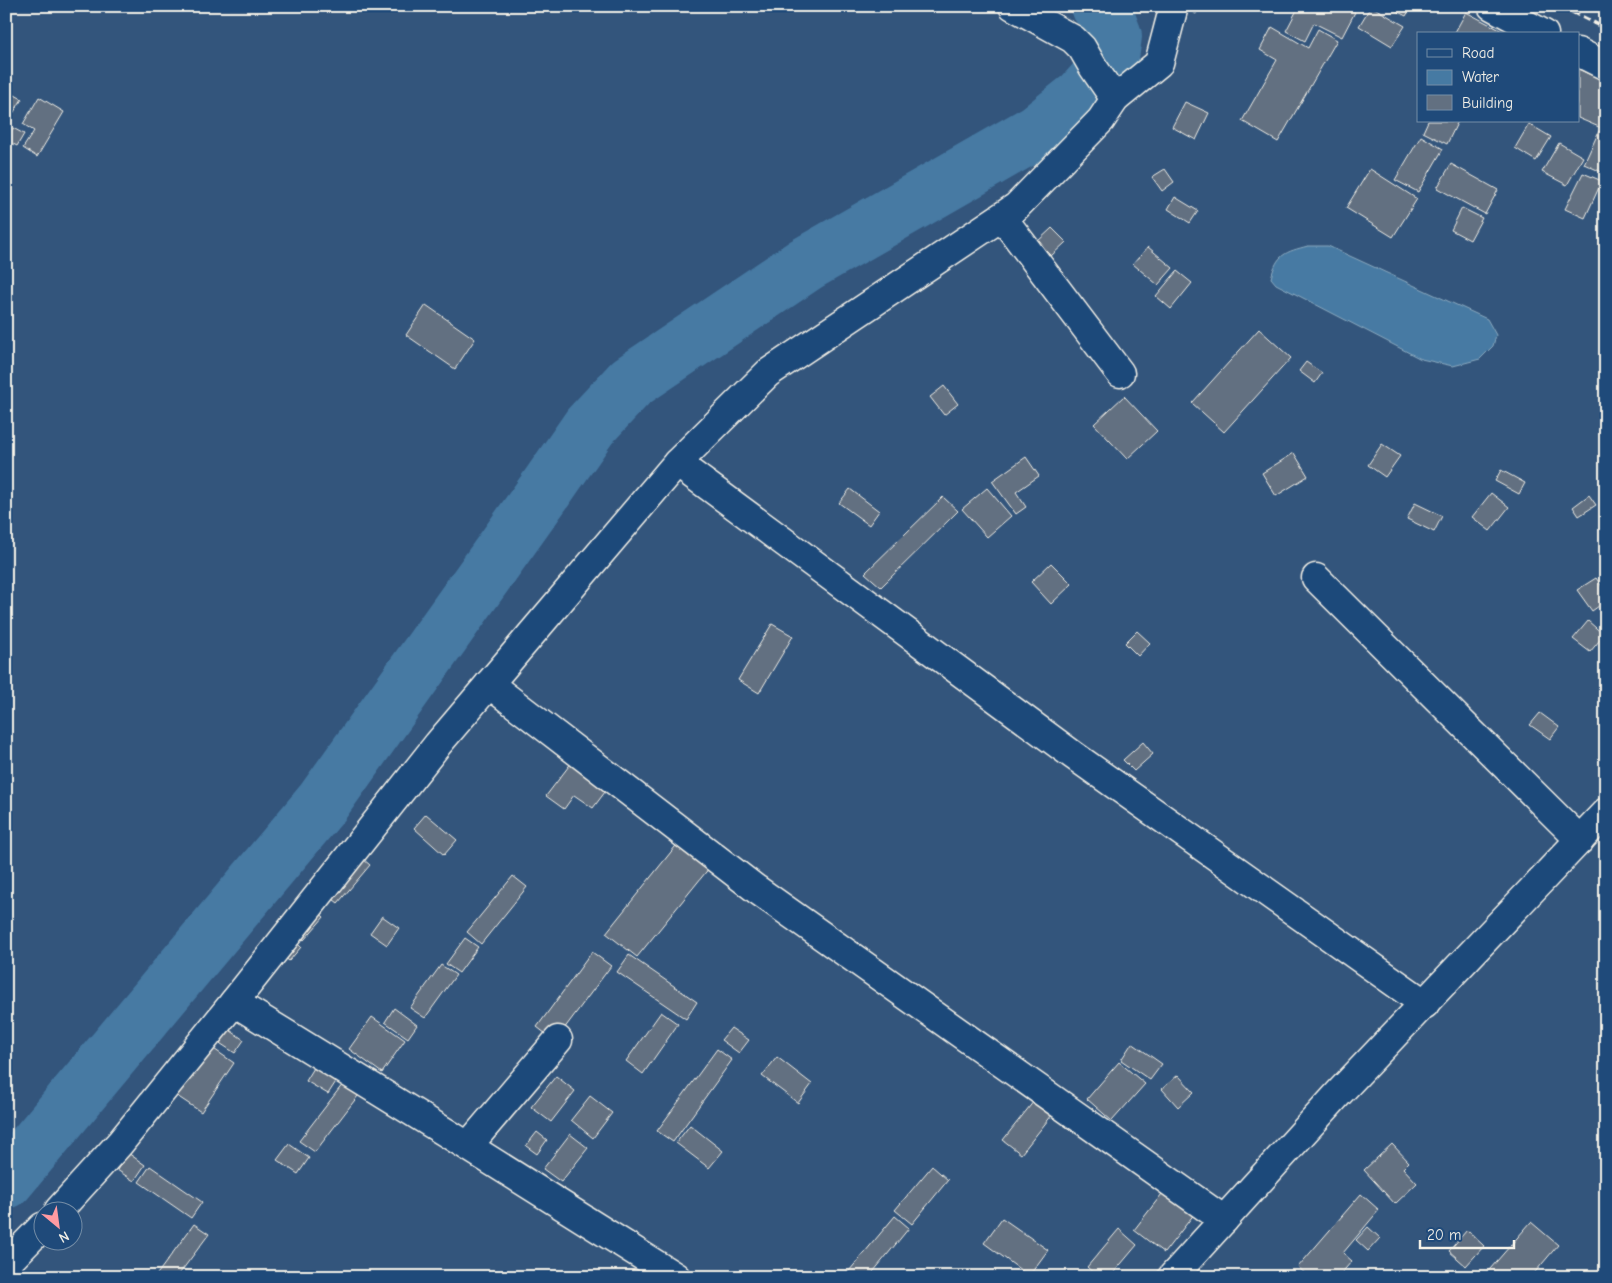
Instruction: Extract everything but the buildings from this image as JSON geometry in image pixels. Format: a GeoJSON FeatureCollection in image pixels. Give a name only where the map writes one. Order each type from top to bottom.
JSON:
{"type":"FeatureCollection","features":[{"type":"Feature","properties":{"kind":"street"},"geometry":{"type":"LineString","coordinates":[[1013,6],[1073,38],[1113,96]]}},
{"type":"Feature","properties":{"kind":"street"},"geometry":{"type":"LineString","coordinates":[[68,1200],[120,1143],[438,744],[677,463],[768,373],[1016,207],[1101,120],[1113,96],[1159,63],[1174,6]]}},
{"type":"Feature","properties":{"kind":"street"},"geometry":{"type":"LineString","coordinates":[[1492,6],[1540,32]]}},
{"type":"Feature","properties":{"kind":"street"},"geometry":{"type":"LineString","coordinates":[[1580,53],[1606,66]]}},
{"type":"Feature","properties":{"kind":"street"},"geometry":{"type":"LineString","coordinates":[[1002,217],[1120,373]]}},
{"type":"Feature","properties":{"kind":"street"},"geometry":{"type":"LineString","coordinates":[[677,463],[1073,755],[1425,1004]]}},
{"type":"Feature","properties":{"kind":"street"},"geometry":{"type":"LineString","coordinates":[[1316,578],[1580,840]]}},
{"type":"Feature","properties":{"kind":"street"},"geometry":{"type":"LineString","coordinates":[[489,684],[756,889],[1224,1220]]}},
{"type":"Feature","properties":{"kind":"street"},"geometry":{"type":"LineString","coordinates":[[1172,1277],[1339,1093],[1606,812]]}},
{"type":"Feature","properties":{"kind":"street"},"geometry":{"type":"LineString","coordinates":[[234,1002],[676,1277]]}},
{"type":"Feature","properties":{"kind":"street"},"geometry":{"type":"LineString","coordinates":[[468,1146],[558,1040]]}},
{"type":"Feature","properties":{"kind":"street"},"geometry":{"type":"LineString","coordinates":[[6,1264],[32,1237]]}},
{"type":"Feature","properties":{"kind":"water"},"geometry":{"type":"Polygon","coordinates":[[[1308,246],[1328,246],[1487,319],[1496,335],[1493,346],[1480,359],[1453,366],[1421,359],[1276,284],[1271,278],[1279,259],[1288,252],[1308,246]]]}},
{"type":"Feature","properties":{"kind":"waterway"},"geometry":{"type":"LineString","coordinates":[[6,1181],[323,802],[590,426],[631,382],[806,264],[1038,131],[1081,97],[1110,65],[1114,36],[1104,10],[1099,6]]}},
{"type":"Feature","properties":{"kind":"railway"},"geometry":{"type":"LineString","coordinates":[[1561,6],[1606,29]]}}]}
